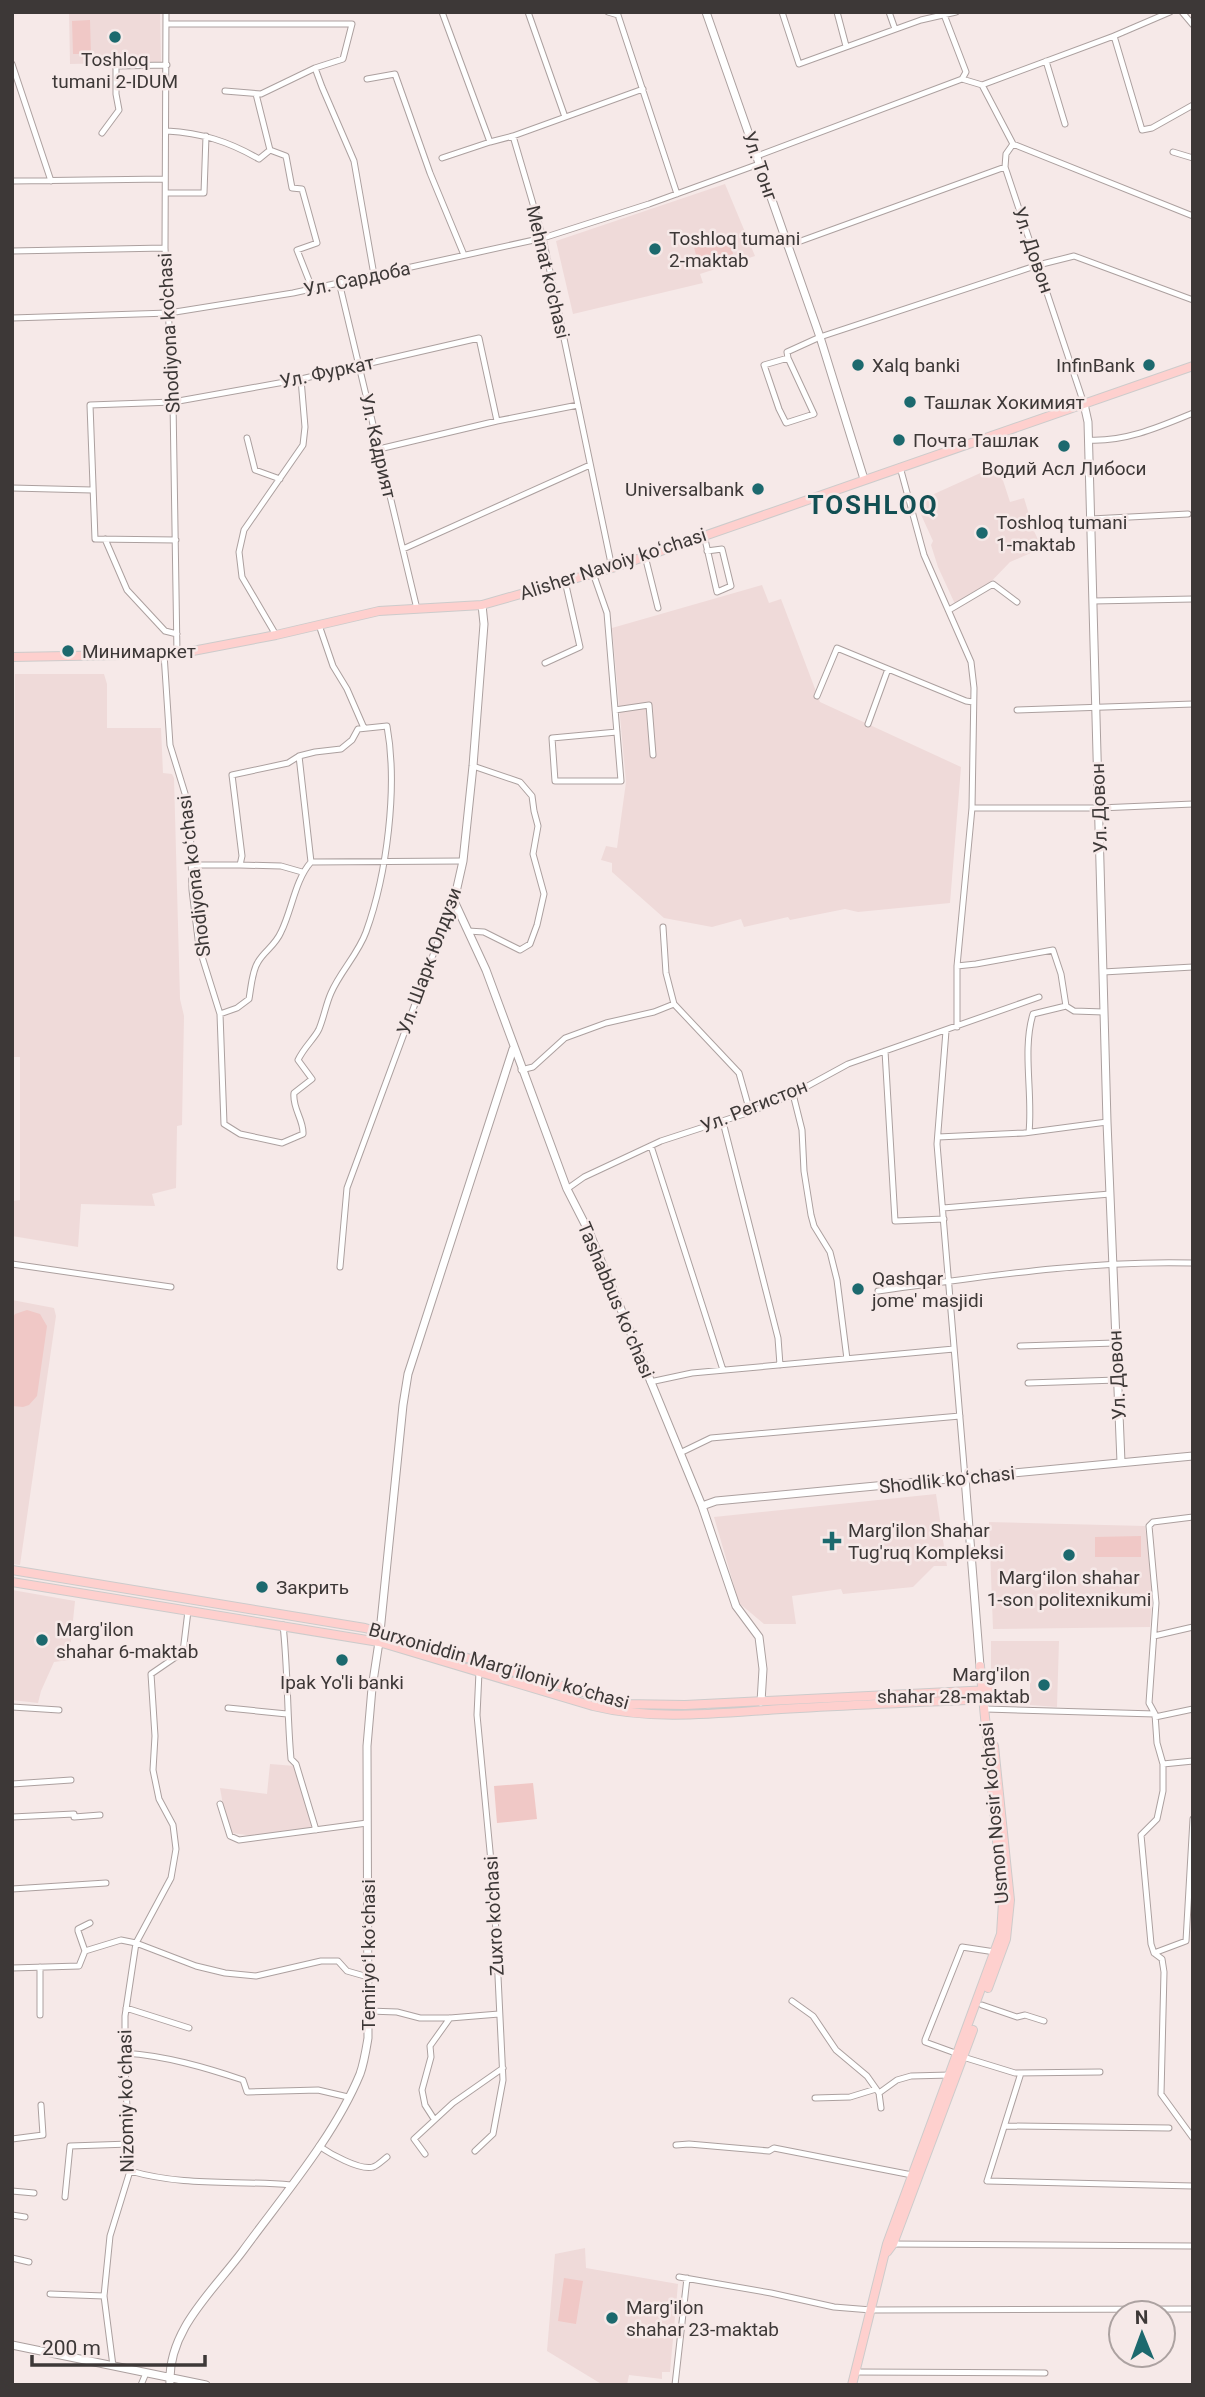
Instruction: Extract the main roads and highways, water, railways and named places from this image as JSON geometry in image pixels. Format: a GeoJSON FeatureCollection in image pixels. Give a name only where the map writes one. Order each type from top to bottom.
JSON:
{"type":"FeatureCollection","features":[{"type":"Feature","properties":{"kind":"main road","name":"Alisher Navoiy koʻchasi"},"geometry":{"type":"LineString","coordinates":[[12,657],[177,654],[379,611],[482,605],[612,568],[1193,366]]}},
{"type":"Feature","properties":{"kind":"main road","name":"Burxoniddin Marg’iloniy ko’chasi"},"geometry":{"type":"LineString","coordinates":[[12,1570],[342,1623],[478,1672],[625,1713],[760,1706]]}},
{"type":"Feature","properties":{"kind":"main road","name":"Burxoniddin Marg’iloniy ko’chasi"},"geometry":{"type":"LineString","coordinates":[[12,1582],[188,1611],[380,1637],[624,1704],[760,1706],[988,1700]]}},
{"type":"Feature","properties":{"kind":"main road","name":"Usmon Nosir ko‘chasi"},"geometry":{"type":"LineString","coordinates":[[969,2032],[1006,1939],[1010,1900],[988,1700],[981,1666]]}},
{"type":"Feature","properties":{"kind":"main road","name":"Usmon Nosir ko‘chasi"},"geometry":{"type":"LineString","coordinates":[[852,2385],[885,2254],[969,2032],[1001,1934],[1003,1902],[988,1700]]}},
{"type":"Feature","properties":{"kind":"main road","name":"Usmon Nosir ko‘chasi"},"geometry":{"type":"LineString","coordinates":[[890,2244],[912,2175],[950,2075],[960,2056]]}},
{"type":"Feature","properties":{"kind":"place","name":"Toshloq tumani 2-IDUM"},"geometry":{"type":"Point","coordinates":[115,37]}},
{"type":"Feature","properties":{"kind":"place","name":"Toshloq tumani 2-maktab"},"geometry":{"type":"Point","coordinates":[655,249]}},
{"type":"Feature","properties":{"kind":"place","name":"Xalq banki"},"geometry":{"type":"Point","coordinates":[858,365]}},
{"type":"Feature","properties":{"kind":"place","name":"InfinBank"},"geometry":{"type":"Point","coordinates":[1149,365]}},
{"type":"Feature","properties":{"kind":"place","name":"Ташлак Хокимият"},"geometry":{"type":"Point","coordinates":[910,402]}},
{"type":"Feature","properties":{"kind":"place","name":"Почта Ташлак"},"geometry":{"type":"Point","coordinates":[899,440]}},
{"type":"Feature","properties":{"kind":"place","name":"Водий Асл Либоси"},"geometry":{"type":"Point","coordinates":[1064,446]}},
{"type":"Feature","properties":{"kind":"place","name":"Universalbank"},"geometry":{"type":"Point","coordinates":[758,489]}},
{"type":"Feature","properties":{"kind":"place","name":"Toshloq tumani 1-maktab"},"geometry":{"type":"Point","coordinates":[982,533]}},
{"type":"Feature","properties":{"kind":"place","name":"Минимаркет"},"geometry":{"type":"Point","coordinates":[68,651]}},
{"type":"Feature","properties":{"kind":"place","name":"Qashqar jome' masjidi"},"geometry":{"type":"Point","coordinates":[858,1289]}},
{"type":"Feature","properties":{"kind":"place","name":"Marg'ilon Shahar Tug'ruq Kompleksi"},"geometry":{"type":"Point","coordinates":[832,1541]}},
{"type":"Feature","properties":{"kind":"place","name":"Margʻilon shahar 1-son politexnikumi"},"geometry":{"type":"Point","coordinates":[1069,1555]}},
{"type":"Feature","properties":{"kind":"place","name":"Закрить"},"geometry":{"type":"Point","coordinates":[262,1587]}},
{"type":"Feature","properties":{"kind":"place","name":"Marg'ilon shahar 6-maktab"},"geometry":{"type":"Point","coordinates":[42,1640]}},
{"type":"Feature","properties":{"kind":"place","name":"Ipak Yo'li banki"},"geometry":{"type":"Point","coordinates":[342,1660]}},
{"type":"Feature","properties":{"kind":"place","name":"Marg'ilon shahar 28-maktab"},"geometry":{"type":"Point","coordinates":[1044,1685]}},
{"type":"Feature","properties":{"kind":"place","name":"Marg'ilon shahar 23-maktab"},"geometry":{"type":"Point","coordinates":[612,2318]}},
{"type":"Feature","properties":{"kind":"district","name":"TOSHLOQ"},"geometry":{"type":"Point","coordinates":[873,505]}}]}
